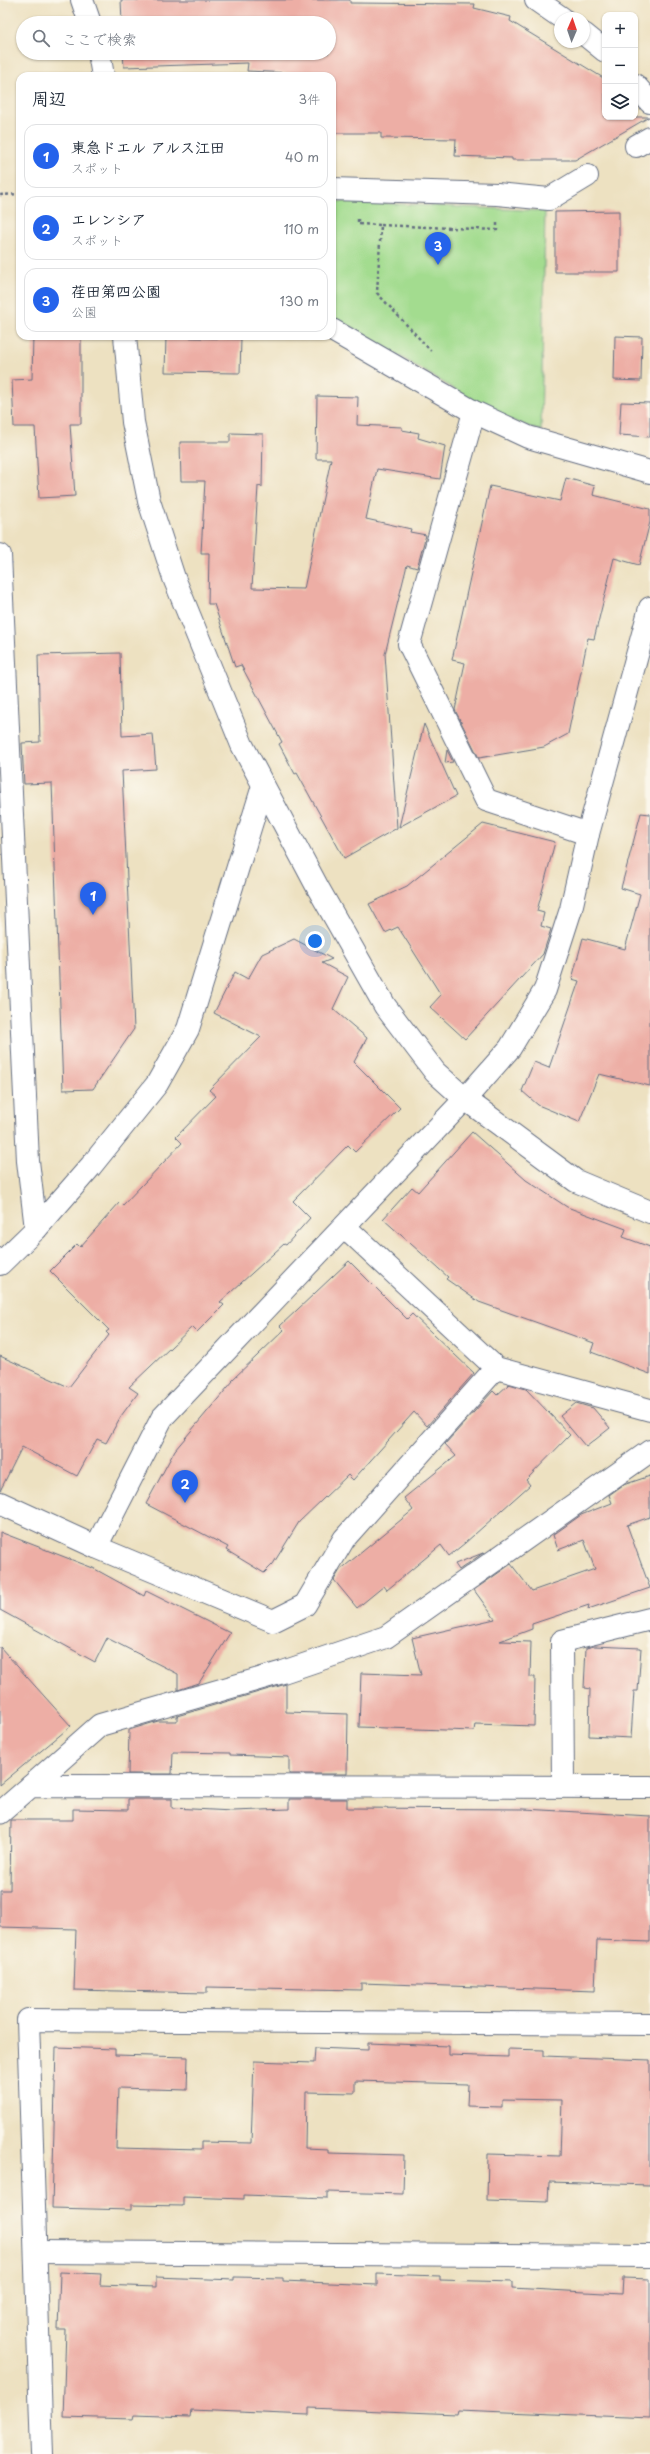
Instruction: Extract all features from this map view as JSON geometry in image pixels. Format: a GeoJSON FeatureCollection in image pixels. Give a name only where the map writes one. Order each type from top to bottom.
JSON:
{"type":"FeatureCollection","features":[{"type":"Feature","properties":{"kind":"street"},"geometry":{"type":"LineString","coordinates":[[82,0],[88,16]]}},
{"type":"Feature","properties":{"kind":"street"},"geometry":{"type":"LineString","coordinates":[[536,0],[554,12]]}},
{"type":"Feature","properties":{"kind":"street"},"geometry":{"type":"LineString","coordinates":[[590,39],[602,49]]}},
{"type":"Feature","properties":{"kind":"street"},"geometry":{"type":"LineString","coordinates":[[100,60],[102,72]]}},
{"type":"Feature","properties":{"kind":"street"},"geometry":{"type":"LineString","coordinates":[[638,88],[650,102]]}},
{"type":"Feature","properties":{"kind":"street"},"geometry":{"type":"LineString","coordinates":[[336,189],[497,194],[549,199],[587,176]]}},
{"type":"Feature","properties":{"kind":"street"},"geometry":{"type":"LineString","coordinates":[[336,332],[474,412],[528,437],[650,472]]}},
{"type":"Feature","properties":{"kind":"street"},"geometry":{"type":"LineString","coordinates":[[125,340],[133,422],[149,501],[177,586],[242,745],[263,786],[385,1006],[435,1072],[465,1099],[576,1181],[650,1212]]}},
{"type":"Feature","properties":{"kind":"street"},"geometry":{"type":"LineString","coordinates":[[474,412],[409,644],[486,800],[588,834]]}},
{"type":"Feature","properties":{"kind":"street"},"geometry":{"type":"LineString","coordinates":[[0,555],[6,794],[28,1161],[36,1229]]}},
{"type":"Feature","properties":{"kind":"street"},"geometry":{"type":"LineString","coordinates":[[96,1547],[162,1418],[465,1099],[510,1048],[545,990],[571,909],[588,834],[650,608]]}},
{"type":"Feature","properties":{"kind":"street"},"geometry":{"type":"LineString","coordinates":[[0,1264],[36,1229],[91,1166],[156,1084],[188,1029],[263,786]]}},
{"type":"Feature","properties":{"kind":"street"},"geometry":{"type":"LineString","coordinates":[[345,1227],[496,1368],[650,1410]]}},
{"type":"Feature","properties":{"kind":"street"},"geometry":{"type":"LineString","coordinates":[[0,1503],[96,1547],[273,1621],[305,1605],[344,1539],[496,1368]]}},
{"type":"Feature","properties":{"kind":"street"},"geometry":{"type":"LineString","coordinates":[[0,1813],[100,1725],[283,1672],[386,1637],[650,1451]]}},
{"type":"Feature","properties":{"kind":"street"},"geometry":{"type":"LineString","coordinates":[[563,1786],[562,1640],[650,1619]]}},
{"type":"Feature","properties":{"kind":"street"},"geometry":{"type":"LineString","coordinates":[[31,1786],[650,1787]]}},
{"type":"Feature","properties":{"kind":"street"},"geometry":{"type":"LineString","coordinates":[[42,2454],[28,2020],[650,2024]]}},
{"type":"Feature","properties":{"kind":"street"},"geometry":{"type":"LineString","coordinates":[[36,2252],[650,2256]]}},
{"type":"Feature","properties":{"kind":"path"},"geometry":{"type":"LineString","coordinates":[[0,195],[16,194]]}},
{"type":"Feature","properties":{"kind":"path"},"geometry":{"type":"LineString","coordinates":[[358,224],[381,225],[377,293],[433,354]]}},
{"type":"Feature","properties":{"kind":"green space"},"geometry":{"type":"Polygon","coordinates":[[[336,201],[545,211],[541,431],[497,415],[350,326],[336,320],[336,201]]]}},
{"type":"Feature","properties":{"kind":"building"},"geometry":{"type":"Polygon","coordinates":[[[121,0],[350,0],[350,3],[475,4],[474,8],[511,17],[510,21],[602,77],[602,120],[638,120],[638,117],[649,117],[575,160],[512,160],[512,158],[455,156],[456,139],[381,138],[381,133],[336,133],[336,72],[247,71],[248,63],[124,67],[124,60],[336,60],[336,16],[122,16],[121,0]]]}},
{"type":"Feature","properties":{"kind":"building"},"geometry":{"type":"Polygon","coordinates":[[[619,211],[619,272],[555,272],[555,212],[619,211]]]}},
{"type":"Feature","properties":{"kind":"building"},"geometry":{"type":"Polygon","coordinates":[[[615,336],[642,337],[641,381],[614,380],[615,336]]]}},
{"type":"Feature","properties":{"kind":"building"},"geometry":{"type":"Polygon","coordinates":[[[33,340],[81,340],[81,424],[70,424],[75,496],[39,498],[35,427],[14,427],[12,380],[32,379],[33,340]]]}},
{"type":"Feature","properties":{"kind":"building"},"geometry":{"type":"Polygon","coordinates":[[[166,340],[241,340],[240,373],[165,372],[166,340]]]}},
{"type":"Feature","properties":{"kind":"building"},"geometry":{"type":"Polygon","coordinates":[[[317,396],[358,397],[357,425],[402,427],[402,430],[419,433],[418,438],[445,446],[440,479],[377,469],[366,519],[411,529],[410,532],[426,535],[417,568],[407,565],[385,654],[397,828],[344,858],[297,773],[295,774],[279,744],[282,742],[241,665],[235,667],[214,604],[208,604],[209,553],[201,553],[205,481],[181,481],[180,442],[230,442],[230,433],[263,434],[262,487],[258,486],[252,588],[304,589],[331,459],[316,459],[317,396]]]}},
{"type":"Feature","properties":{"kind":"building"},"geometry":{"type":"Polygon","coordinates":[[[621,402],[650,403],[650,437],[619,435],[621,402]]]}},
{"type":"Feature","properties":{"kind":"building"},"geometry":{"type":"Polygon","coordinates":[[[566,478],[595,486],[593,495],[650,509],[650,522],[639,565],[614,558],[594,639],[588,638],[568,734],[544,747],[479,758],[455,710],[465,663],[452,660],[490,486],[560,501],[566,478]]]}},
{"type":"Feature","properties":{"kind":"building"},"geometry":{"type":"Polygon","coordinates":[[[120,653],[122,736],[153,734],[156,769],[122,771],[134,1029],[93,1089],[63,1090],[52,783],[24,784],[22,743],[40,742],[38,655],[120,653]]]}},
{"type":"Feature","properties":{"kind":"building"},"geometry":{"type":"Polygon","coordinates":[[[424,724],[456,796],[399,827],[424,724]]]}},
{"type":"Feature","properties":{"kind":"building"},"geometry":{"type":"Polygon","coordinates":[[[447,750],[453,762],[445,763],[447,750]]]}},
{"type":"Feature","properties":{"kind":"building"},"geometry":{"type":"Polygon","coordinates":[[[641,813],[650,814],[650,1086],[599,1074],[579,1122],[538,1105],[522,1091],[534,1062],[549,1068],[579,981],[572,979],[583,938],[625,949],[640,894],[621,888],[641,813]]]}},
{"type":"Feature","properties":{"kind":"building"},"geometry":{"type":"Polygon","coordinates":[[[483,824],[555,842],[537,911],[544,913],[541,926],[551,929],[543,954],[465,1039],[430,1007],[441,995],[398,927],[385,933],[369,904],[407,886],[483,824]]]}},
{"type":"Feature","properties":{"kind":"building"},"geometry":{"type":"Polygon","coordinates":[[[294,939],[332,959],[322,963],[348,977],[333,1009],[367,1038],[354,1062],[400,1108],[355,1152],[348,1145],[293,1201],[310,1218],[286,1245],[284,1244],[220,1302],[224,1305],[197,1332],[192,1327],[129,1387],[138,1393],[121,1416],[106,1443],[97,1439],[77,1476],[22,1447],[0,1491],[0,1356],[69,1387],[109,1335],[106,1332],[109,1330],[50,1271],[77,1244],[80,1247],[119,1203],[122,1206],[182,1143],[176,1137],[216,1096],[209,1090],[261,1037],[214,1013],[235,972],[248,979],[262,954],[294,939]]]}},
{"type":"Feature","properties":{"kind":"building"},"geometry":{"type":"Polygon","coordinates":[[[472,1132],[526,1180],[567,1207],[626,1229],[623,1237],[650,1247],[650,1374],[591,1352],[594,1343],[479,1302],[446,1279],[448,1277],[383,1219],[412,1187],[418,1192],[472,1132]]]}},
{"type":"Feature","properties":{"kind":"building"},"geometry":{"type":"Polygon","coordinates":[[[349,1261],[407,1319],[412,1314],[474,1373],[427,1426],[414,1412],[353,1480],[348,1475],[299,1522],[273,1564],[264,1573],[226,1550],[228,1547],[146,1504],[175,1450],[233,1381],[232,1380],[284,1330],[280,1326],[349,1261]]]}},
{"type":"Feature","properties":{"kind":"building"},"geometry":{"type":"Polygon","coordinates":[[[509,1384],[526,1389],[570,1435],[526,1480],[530,1485],[449,1556],[441,1545],[387,1590],[384,1586],[357,1608],[334,1580],[340,1570],[413,1510],[404,1498],[456,1456],[445,1444],[493,1391],[497,1395],[509,1384]]]}},
{"type":"Feature","properties":{"kind":"building"},"geometry":{"type":"Polygon","coordinates":[[[576,1403],[593,1408],[610,1428],[586,1447],[560,1416],[576,1403]]]}},
{"type":"Feature","properties":{"kind":"building"},"geometry":{"type":"Polygon","coordinates":[[[650,1476],[650,1517],[627,1525],[650,1588],[588,1609],[589,1605],[532,1624],[532,1629],[500,1641],[531,1642],[530,1677],[535,1677],[534,1726],[475,1724],[474,1731],[359,1727],[361,1673],[421,1675],[412,1638],[495,1619],[474,1590],[511,1564],[532,1591],[595,1569],[584,1540],[558,1550],[553,1535],[581,1515],[612,1503],[609,1495],[623,1485],[650,1476]]]}},
{"type":"Feature","properties":{"kind":"building"},"geometry":{"type":"Polygon","coordinates":[[[0,1532],[93,1568],[144,1596],[146,1591],[230,1633],[199,1683],[178,1690],[178,1674],[107,1638],[95,1662],[0,1610],[0,1532]]]}},
{"type":"Feature","properties":{"kind":"building"},"geometry":{"type":"Polygon","coordinates":[[[483,1553],[459,1570],[455,1564],[483,1553]]]}},
{"type":"Feature","properties":{"kind":"building"},"geometry":{"type":"Polygon","coordinates":[[[594,1646],[641,1648],[638,1691],[634,1691],[631,1738],[589,1736],[590,1689],[584,1688],[586,1648],[594,1646]]]}},
{"type":"Feature","properties":{"kind":"building"},"geometry":{"type":"Polygon","coordinates":[[[0,1647],[71,1726],[0,1785],[0,1647]]]}},
{"type":"Feature","properties":{"kind":"building"},"geometry":{"type":"Polygon","coordinates":[[[286,1684],[286,1712],[348,1714],[347,1774],[289,1774],[289,1757],[230,1755],[230,1753],[173,1752],[172,1774],[128,1774],[129,1730],[158,1721],[177,1721],[177,1716],[286,1684]]]}},
{"type":"Feature","properties":{"kind":"building"},"geometry":{"type":"Polygon","coordinates":[[[128,1799],[172,1799],[172,1808],[233,1811],[289,1809],[289,1799],[347,1799],[347,1808],[524,1809],[650,1816],[650,1942],[597,1940],[595,1991],[361,1983],[361,1990],[207,1987],[207,1993],[74,1990],[76,1929],[0,1927],[0,1890],[10,1890],[11,1820],[73,1820],[73,1809],[128,1810],[128,1799]]]}},
{"type":"Feature","properties":{"kind":"building"},"geometry":{"type":"Polygon","coordinates":[[[368,2043],[449,2046],[449,2055],[508,2057],[508,2049],[544,2050],[544,2056],[650,2060],[650,2185],[549,2182],[548,2202],[487,2200],[488,2154],[560,2156],[562,2100],[502,2099],[502,2107],[467,2106],[468,2084],[355,2081],[355,2093],[306,2092],[305,2148],[328,2149],[328,2153],[404,2155],[403,2194],[327,2192],[327,2198],[244,2195],[244,2199],[183,2197],[183,2206],[131,2205],[131,2210],[52,2208],[56,2047],[115,2049],[115,2055],[188,2057],[187,2090],[118,2088],[116,2148],[201,2150],[201,2142],[251,2143],[254,2061],[314,2063],[315,2048],[368,2050],[368,2043]]]}},
{"type":"Feature","properties":{"kind":"building"},"geometry":{"type":"Polygon","coordinates":[[[60,2272],[101,2274],[100,2285],[156,2287],[156,2277],[234,2280],[234,2277],[283,2278],[283,2281],[377,2285],[377,2274],[440,2276],[440,2280],[512,2282],[512,2288],[622,2294],[623,2278],[650,2279],[650,2418],[458,2410],[457,2414],[309,2408],[309,2415],[191,2410],[190,2417],[134,2415],[133,2419],[63,2417],[66,2330],[58,2330],[60,2272]]]}},
{"type":"Feature","properties":{"kind":"place","name":"荏田第四公園"},"geometry":{"type":"Point","coordinates":[438,265]}},
{"type":"Feature","properties":{"kind":"place","name":"東急ドエル アルス江田"},"geometry":{"type":"Point","coordinates":[93,915]}},
{"type":"Feature","properties":{"kind":"place","name":"エレンシア"},"geometry":{"type":"Point","coordinates":[185,1503]}}]}
